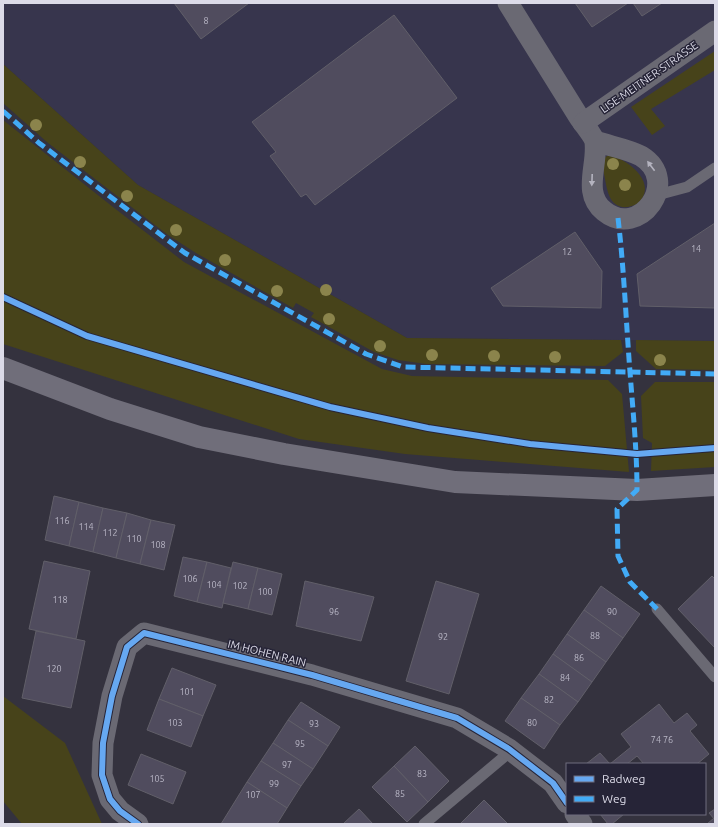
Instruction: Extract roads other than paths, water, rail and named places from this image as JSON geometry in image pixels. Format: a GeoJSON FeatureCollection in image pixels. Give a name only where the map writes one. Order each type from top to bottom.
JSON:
{"type":"FeatureCollection","features":[{"type":"Feature","properties":{"kind":"main road"},"geometry":{"type":"LineString","coordinates":[[3,368],[110,409],[199,437],[284,454],[439,480],[637,490],[715,485]]}},
{"type":"Feature","properties":{"kind":"street"},"geometry":{"type":"LineString","coordinates":[[508,3],[595,141],[592,185],[593,195],[598,204],[605,212],[618,218],[634,217],[648,209],[656,195],[658,184],[656,172],[649,163],[640,156],[595,141]]}},
{"type":"Feature","properties":{"kind":"street","name":"LISE-MEITNER-STRASSE"},"geometry":{"type":"LineString","coordinates":[[583,123],[715,31]]}},
{"type":"Feature","properties":{"kind":"street","name":"IM HOHEN RAIN"},"geometry":{"type":"LineString","coordinates":[[138,824],[120,811],[110,799],[102,775],[103,743],[112,696],[127,646],[144,633],[312,675],[457,718],[511,751],[553,783],[566,802]]}},
{"type":"Feature","properties":{"kind":"street"},"geometry":{"type":"LineString","coordinates":[[576,815],[582,824]]}},
{"type":"Feature","properties":{"kind":"lane"},"geometry":{"type":"LineString","coordinates":[[656,195],[687,188],[715,168]]}},
{"type":"Feature","properties":{"kind":"lane"},"geometry":{"type":"LineString","coordinates":[[657,609],[715,677]]}},
{"type":"Feature","properties":{"kind":"lane"},"geometry":{"type":"LineString","coordinates":[[424,824],[511,751]]}}]}
